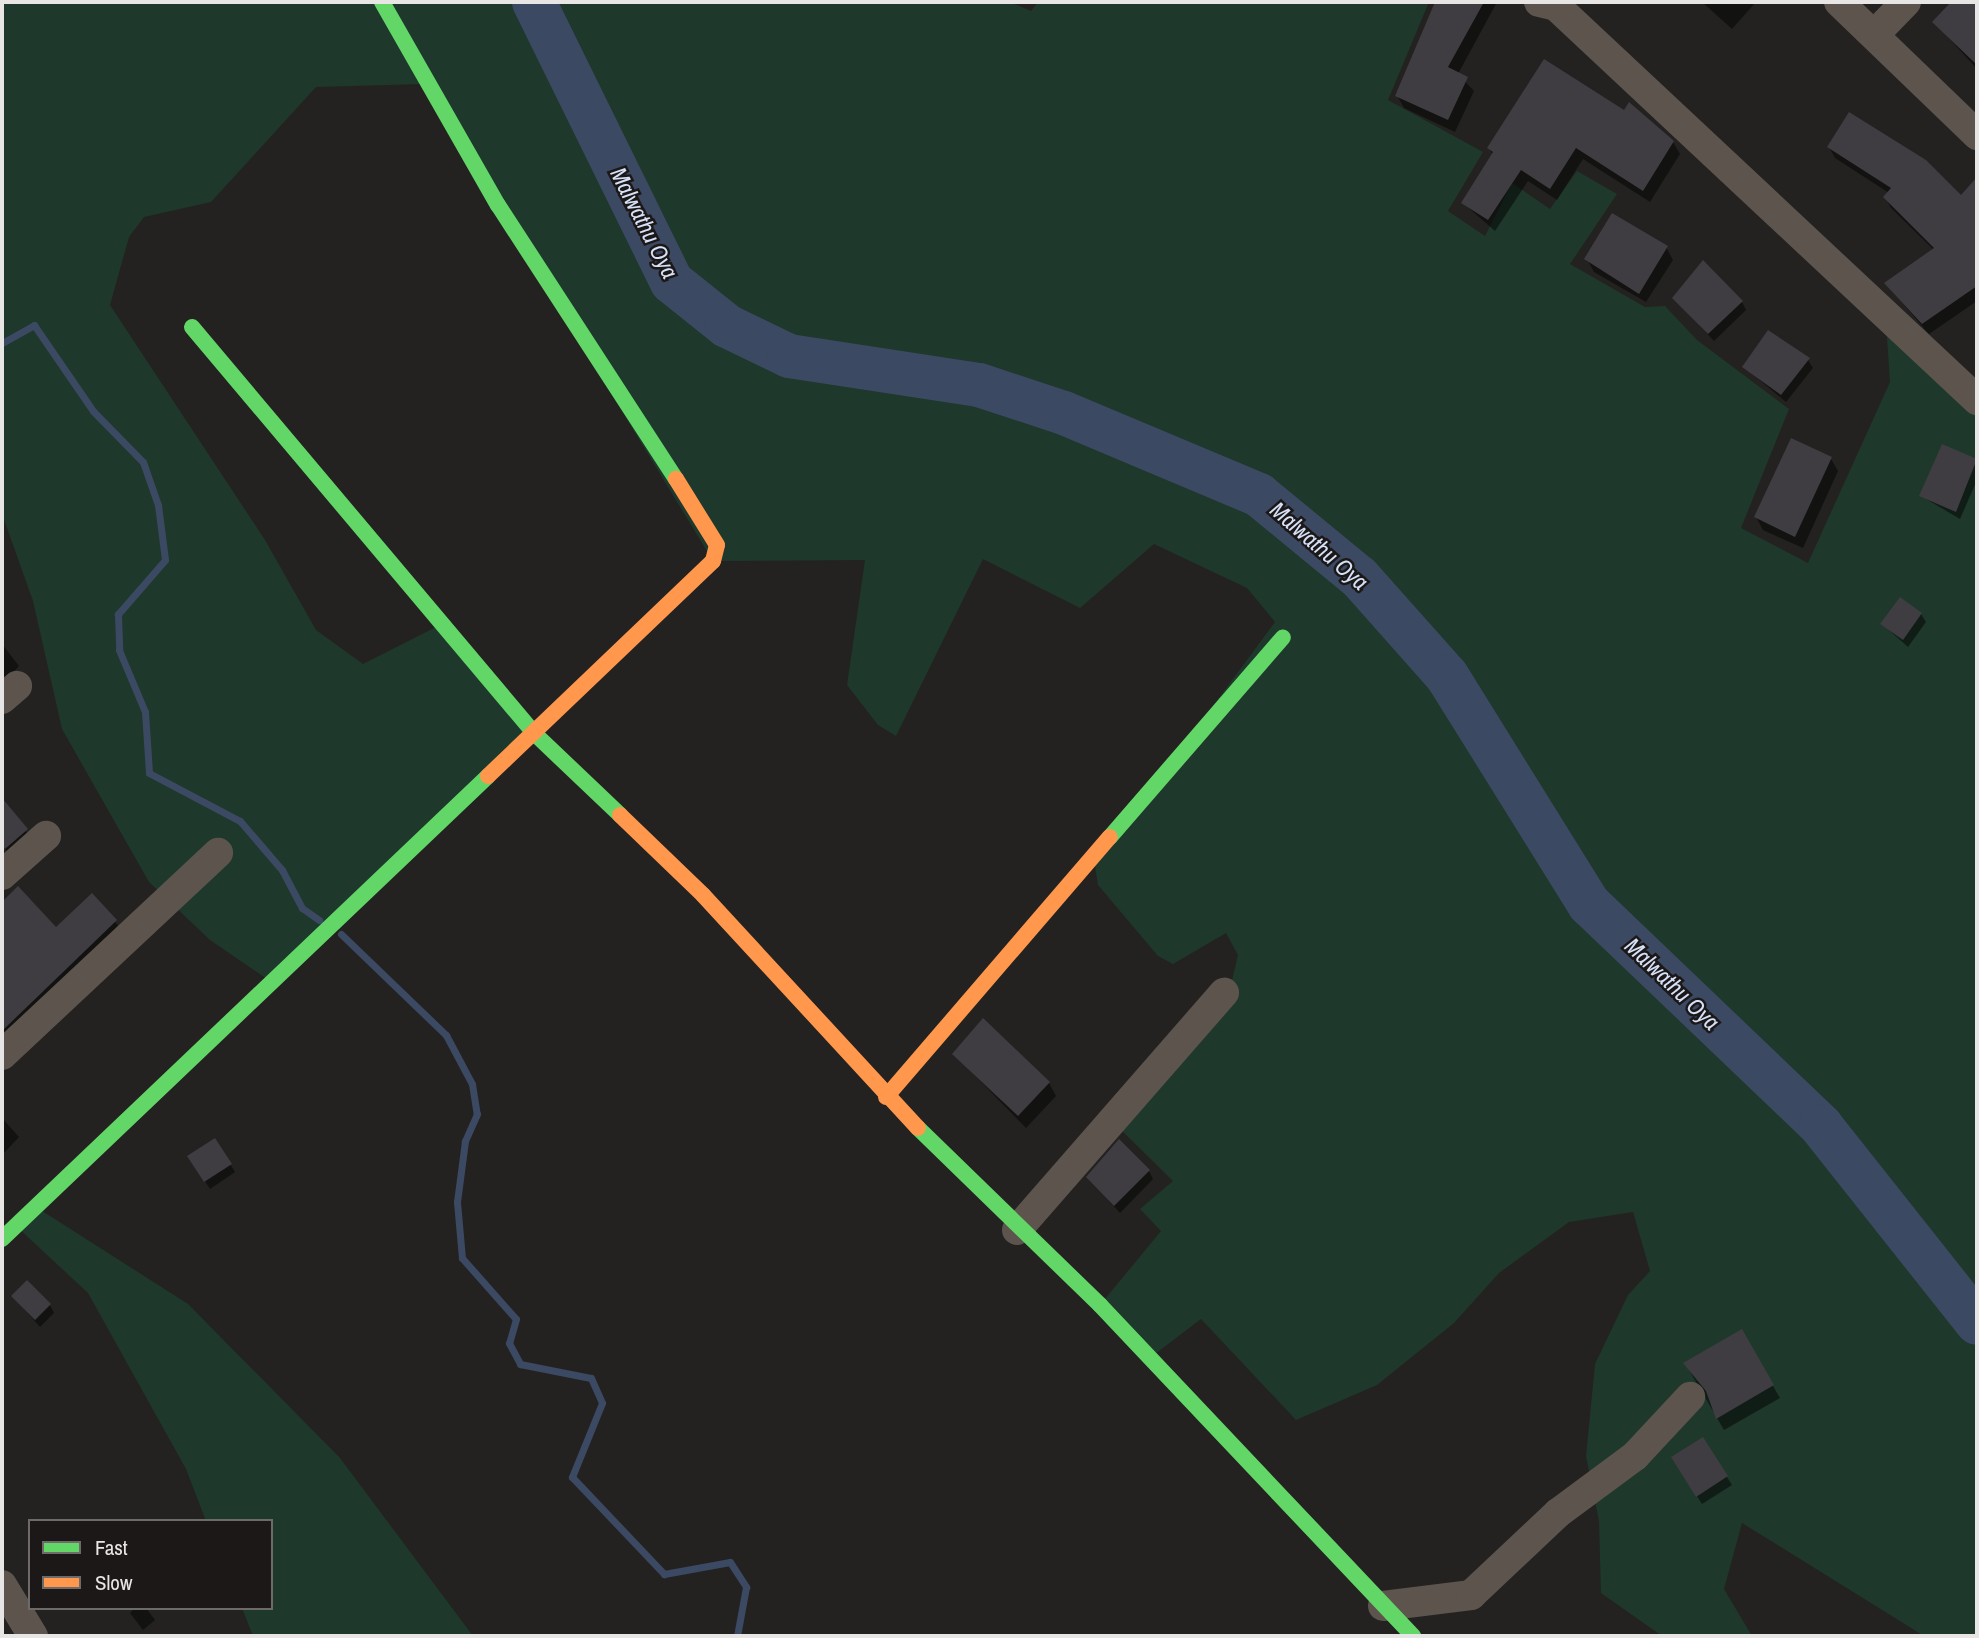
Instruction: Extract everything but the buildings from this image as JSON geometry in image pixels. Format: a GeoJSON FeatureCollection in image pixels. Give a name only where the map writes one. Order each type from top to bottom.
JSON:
{"type":"FeatureCollection","features":[{"type":"Feature","properties":{"kind":"street"},"geometry":{"type":"LineString","coordinates":[[7,1226],[534,733],[713,561],[718,545],[491,194],[383,2]]}},
{"type":"Feature","properties":{"kind":"street"},"geometry":{"type":"LineString","coordinates":[[1539,2],[1556,6],[1977,400]]}},
{"type":"Feature","properties":{"kind":"street"},"geometry":{"type":"LineString","coordinates":[[1839,2],[1977,135]]}},
{"type":"Feature","properties":{"kind":"street"},"geometry":{"type":"LineString","coordinates":[[1874,35],[1906,2]]}},
{"type":"Feature","properties":{"kind":"street"},"geometry":{"type":"LineString","coordinates":[[192,327],[534,733],[703,895],[886,1097],[1017,1230],[1100,1305],[1413,1636]]}},
{"type":"Feature","properties":{"kind":"street"},"geometry":{"type":"LineString","coordinates":[[886,1097],[1283,638]]}},
{"type":"Feature","properties":{"kind":"street"},"geometry":{"type":"LineString","coordinates":[[2,875],[46,836]]}},
{"type":"Feature","properties":{"kind":"street"},"geometry":{"type":"LineString","coordinates":[[2,1055],[218,853]]}},
{"type":"Feature","properties":{"kind":"street"},"geometry":{"type":"LineString","coordinates":[[1017,1230],[1224,993]]}},
{"type":"Feature","properties":{"kind":"street"},"geometry":{"type":"LineString","coordinates":[[1384,1606],[1471,1595],[1558,1513],[1635,1457],[1690,1397]]}},
{"type":"Feature","properties":{"kind":"street"},"geometry":{"type":"LineString","coordinates":[[2,1584],[33,1636]]}},
{"type":"Feature","properties":{"kind":"green space"},"geometry":{"type":"Polygon","coordinates":[[[2,2],[1010,2],[1031,11],[1038,2],[1429,2],[1388,100],[1483,152],[1448,211],[1485,236],[1512,183],[1550,209],[1577,171],[1617,194],[1570,264],[1645,307],[1665,306],[1697,340],[1789,409],[1741,528],[1808,563],[1890,382],[1886,323],[1977,407],[1977,1636],[1924,1636],[1742,1523],[1724,1589],[1752,1636],[1662,1636],[1601,1593],[1599,1521],[1586,1456],[1595,1364],[1628,1295],[1650,1271],[1633,1212],[1569,1222],[1499,1273],[1454,1323],[1377,1385],[1296,1420],[1201,1319],[1151,1357],[1100,1305],[1161,1231],[1140,1209],[1173,1181],[1114,1123],[1229,993],[1238,955],[1226,933],[1173,964],[1158,956],[1098,885],[1095,866],[1275,622],[1247,588],[1154,544],[1080,608],[983,559],[896,736],[878,725],[847,685],[865,560],[713,561],[423,84],[316,87],[211,202],[144,217],[129,237],[110,305],[265,540],[316,630],[363,664],[442,624],[534,733],[270,981],[210,940],[149,882],[62,729],[33,601],[2,514],[2,2]]]}},
{"type":"Feature","properties":{"kind":"green space"},"geometry":{"type":"Polygon","coordinates":[[[36,1207],[188,1304],[340,1458],[473,1636],[253,1636],[243,1610],[273,1610],[273,1519],[205,1519],[186,1469],[88,1293],[16,1226],[36,1207]]]}},
{"type":"Feature","properties":{"kind":"waterway","name":"Malwathu Oya"},"geometry":{"type":"LineString","coordinates":[[534,2],[672,282],[727,326],[789,356],[979,385],[1064,413],[1259,495],[1359,577],[1447,676],[1589,904],[1821,1126],[1977,1323]]}},
{"type":"Feature","properties":{"kind":"waterway"},"geometry":{"type":"LineString","coordinates":[[2,343],[34,325],[93,411],[143,462],[158,505],[165,560],[118,614],[119,650],[145,712],[149,773],[240,821],[282,870],[302,908],[319,920]]}},
{"type":"Feature","properties":{"kind":"waterway"},"geometry":{"type":"LineString","coordinates":[[341,934],[446,1035],[472,1084],[477,1114],[465,1141],[457,1202],[462,1258],[516,1319],[509,1343],[520,1364],[591,1378],[602,1403],[572,1477],[664,1574],[730,1562],[746,1587],[737,1636]]}},
{"type":"Feature","properties":{"kind":"traffic: fast"},"geometry":{"type":"LineString","coordinates":[[382,2],[498,205],[676,479]]}},
{"type":"Feature","properties":{"kind":"traffic: fast"},"geometry":{"type":"LineString","coordinates":[[192,327],[534,733],[620,815]]}},
{"type":"Feature","properties":{"kind":"traffic: fast"},"geometry":{"type":"LineString","coordinates":[[1110,837],[1283,637]]}},
{"type":"Feature","properties":{"kind":"traffic: fast"},"geometry":{"type":"LineString","coordinates":[[2,1239],[488,776]]}},
{"type":"Feature","properties":{"kind":"traffic: fast"},"geometry":{"type":"LineString","coordinates":[[918,1128],[1100,1305],[1413,1636]]}},
{"type":"Feature","properties":{"kind":"traffic: slow"},"geometry":{"type":"LineString","coordinates":[[488,776],[713,561],[717,545],[676,479]]}},
{"type":"Feature","properties":{"kind":"traffic: slow"},"geometry":{"type":"LineString","coordinates":[[620,815],[703,895],[918,1128]]}},
{"type":"Feature","properties":{"kind":"traffic: slow"},"geometry":{"type":"LineString","coordinates":[[886,1097],[1110,837]]}}]}
